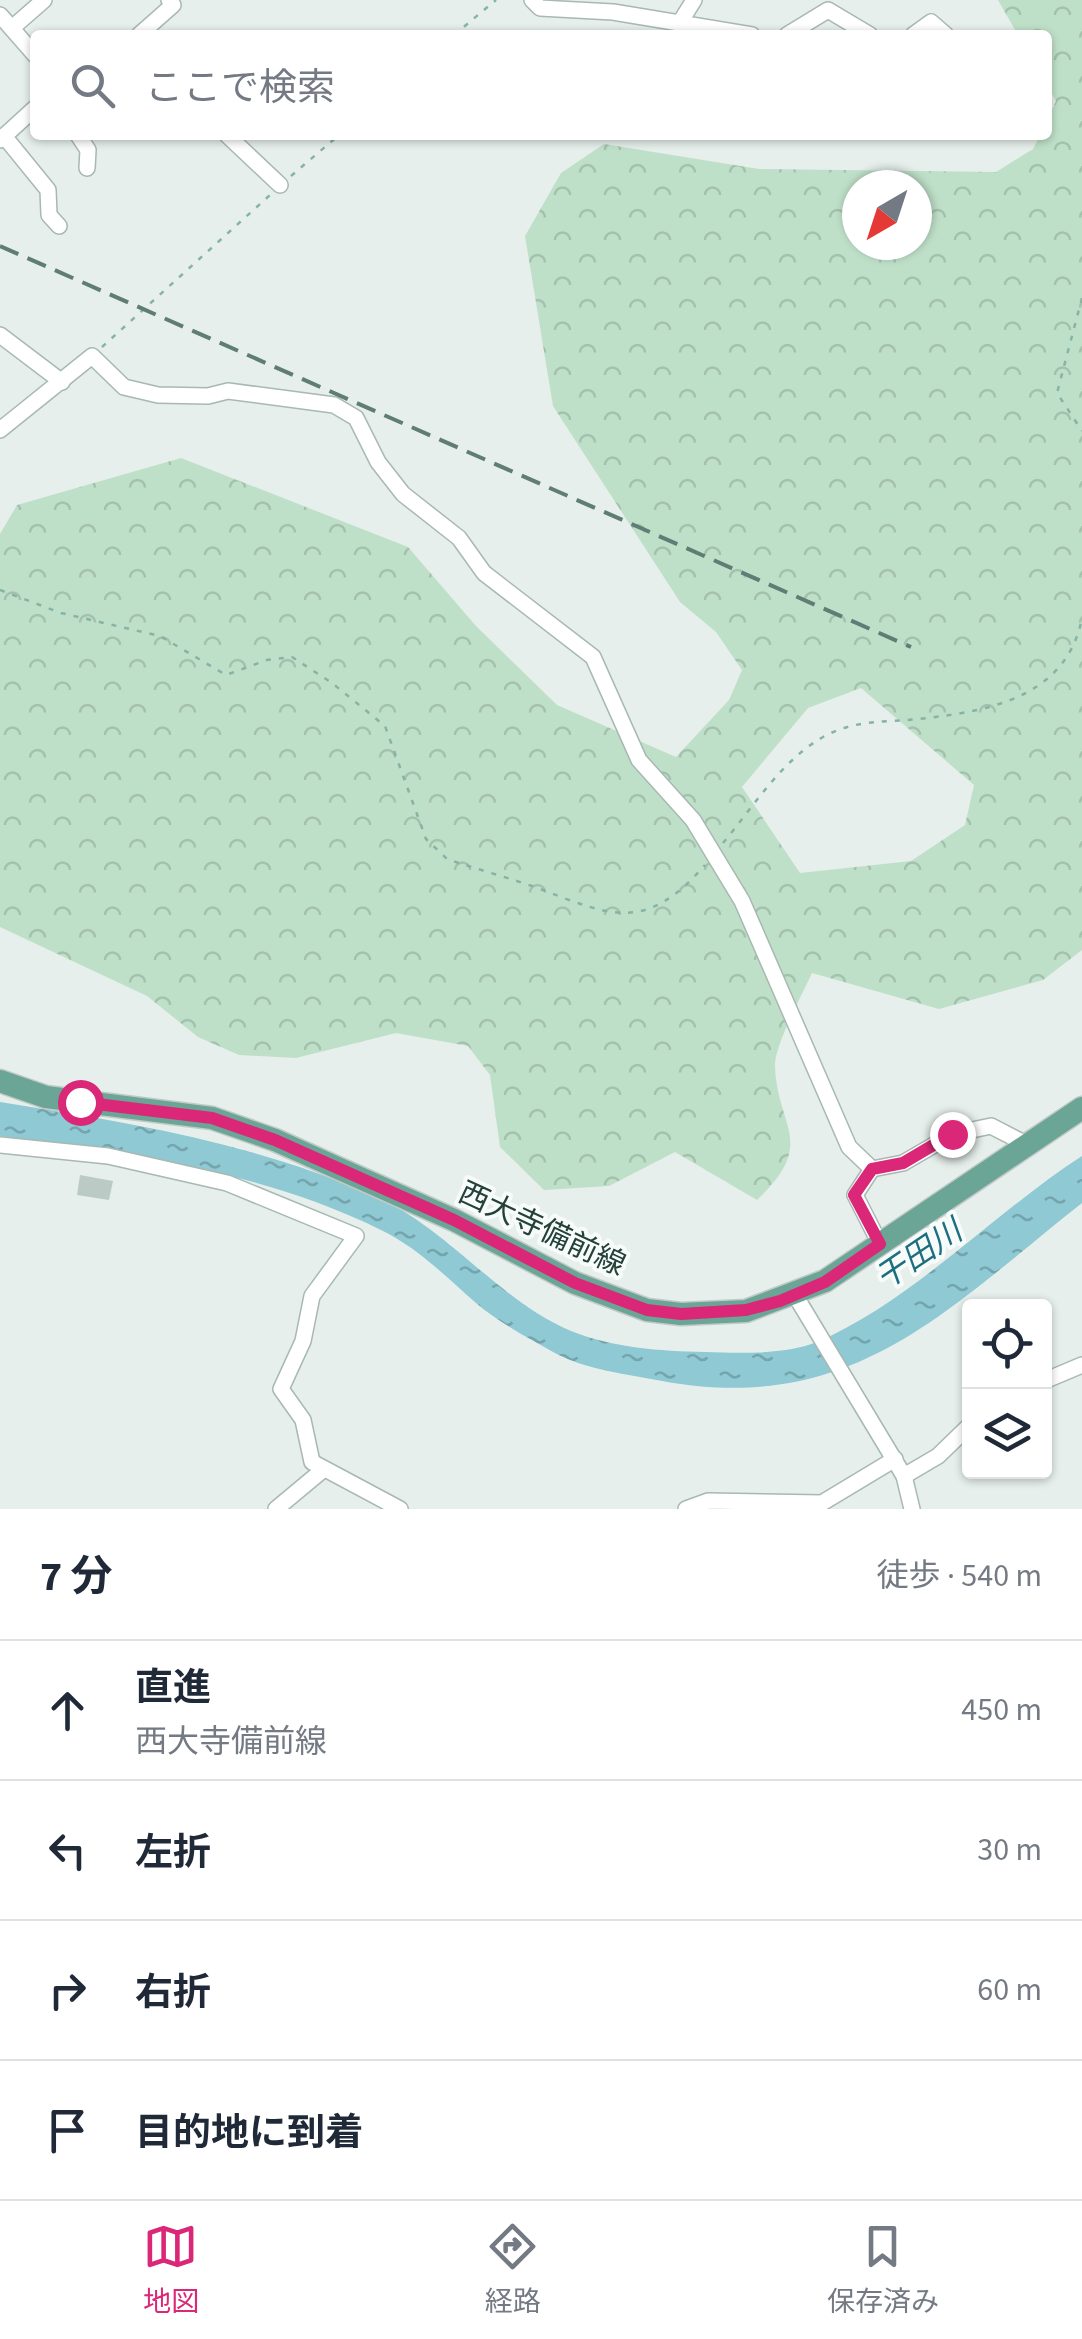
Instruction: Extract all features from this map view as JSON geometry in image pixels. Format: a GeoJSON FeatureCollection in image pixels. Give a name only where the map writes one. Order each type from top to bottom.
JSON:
{"type":"FeatureCollection","features":[{"type":"Feature","properties":{"kind":"main road","name":"西大寺備前線"},"geometry":{"type":"LineString","coordinates":[[0,1080],[46,1098],[212,1118],[275,1140],[454,1220],[575,1283],[647,1310],[681,1314],[802,1305],[880,1244],[1082,1108]]}},
{"type":"Feature","properties":{"kind":"street"},"geometry":{"type":"LineString","coordinates":[[12,28],[44,0]]}},
{"type":"Feature","properties":{"kind":"street"},"geometry":{"type":"LineString","coordinates":[[144,30],[172,5],[168,0]]}},
{"type":"Feature","properties":{"kind":"street"},"geometry":{"type":"LineString","coordinates":[[532,0],[540,8],[617,6],[679,24],[719,30]]}},
{"type":"Feature","properties":{"kind":"street"},"geometry":{"type":"LineString","coordinates":[[679,24],[694,0]]}},
{"type":"Feature","properties":{"kind":"street"},"geometry":{"type":"LineString","coordinates":[[795,30],[834,5],[864,30]]}},
{"type":"Feature","properties":{"kind":"street"},"geometry":{"type":"LineString","coordinates":[[0,15],[30,49]]}},
{"type":"Feature","properties":{"kind":"street"},"geometry":{"type":"LineString","coordinates":[[920,30],[930,22],[940,30]]}},
{"type":"Feature","properties":{"kind":"street"},"geometry":{"type":"LineString","coordinates":[[30,113],[2,138],[48,190],[49,215],[59,226]]}},
{"type":"Feature","properties":{"kind":"street"},"geometry":{"type":"LineString","coordinates":[[81,140],[88,150],[87,168]]}},
{"type":"Feature","properties":{"kind":"street"},"geometry":{"type":"LineString","coordinates":[[233,140],[280,185]]}},
{"type":"Feature","properties":{"kind":"street"},"geometry":{"type":"LineString","coordinates":[[0,335],[62,382]]}},
{"type":"Feature","properties":{"kind":"street"},"geometry":{"type":"LineString","coordinates":[[0,430],[92,356],[132,390],[208,396],[228,391],[334,405],[356,418],[378,462],[403,494],[459,538],[484,573],[593,657],[639,760],[693,820],[742,901],[849,1146],[872,1169]]}},
{"type":"Feature","properties":{"kind":"street"},"geometry":{"type":"LineString","coordinates":[[880,1244],[854,1195],[872,1169],[903,1163],[952,1134],[992,1126],[1028,1145]]}},
{"type":"Feature","properties":{"kind":"street"},"geometry":{"type":"LineString","coordinates":[[0,1145],[108,1156],[226,1184],[356,1236],[316,1289],[303,1341],[281,1389],[302,1420],[310,1459],[400,1509]]}},
{"type":"Feature","properties":{"kind":"street"},"geometry":{"type":"LineString","coordinates":[[802,1305],[895,1459],[904,1476],[912,1509]]}},
{"type":"Feature","properties":{"kind":"street"},"geometry":{"type":"LineString","coordinates":[[1052,1378],[1082,1365]]}},
{"type":"Feature","properties":{"kind":"street"},"geometry":{"type":"LineString","coordinates":[[904,1476],[938,1456],[962,1434]]}},
{"type":"Feature","properties":{"kind":"street"},"geometry":{"type":"LineString","coordinates":[[686,1509],[708,1501],[822,1502],[895,1459]]}},
{"type":"Feature","properties":{"kind":"street"},"geometry":{"type":"LineString","coordinates":[[276,1509],[324,1469]]}},
{"type":"Feature","properties":{"kind":"path"},"geometry":{"type":"LineString","coordinates":[[460,30],[496,0]]}},
{"type":"Feature","properties":{"kind":"path"},"geometry":{"type":"LineString","coordinates":[[92,356],[333,140]]}},
{"type":"Feature","properties":{"kind":"path"},"geometry":{"type":"LineString","coordinates":[[1082,298],[1057,393],[1082,431]]}},
{"type":"Feature","properties":{"kind":"path"},"geometry":{"type":"LineString","coordinates":[[0,590],[61,613],[160,636],[210,669],[226,674],[267,660],[292,657],[385,726],[426,839],[447,859],[613,914],[657,907],[679,895],[781,773],[822,738],[868,721],[928,718],[1004,703],[1026,694],[1058,673],[1078,640],[1082,618]]}},
{"type":"Feature","properties":{"kind":"green space"},"geometry":{"type":"Polygon","coordinates":[[[998,0],[1082,0],[1082,950],[1043,980],[939,1009],[812,973],[776,1057],[777,1087],[790,1148],[786,1163],[757,1200],[675,1152],[609,1186],[544,1190],[500,1147],[490,1075],[468,1046],[396,1033],[296,1058],[239,1055],[198,1037],[147,996],[0,927],[0,534],[17,505],[181,458],[408,547],[476,626],[557,705],[676,757],[729,700],[742,670],[716,632],[680,602],[553,406],[525,236],[561,173],[604,144],[759,169],[842,170],[842,260],[932,260],[932,171],[996,172],[1033,149],[1038,140],[1052,140],[1052,109],[1056,101],[1052,94],[1052,30],[1015,30],[998,0]],[[861,688],[808,708],[742,787],[800,873],[911,861],[965,825],[974,785],[861,688]]]}},
{"type":"Feature","properties":{"kind":"water"},"geometry":{"type":"Polygon","coordinates":[[[0,1102],[190,1136],[328,1177],[400,1209],[545,1318],[587,1337],[654,1349],[762,1352],[817,1342],[886,1304],[1082,1156],[1082,1203],[939,1316],[892,1346],[842,1369],[789,1383],[729,1388],[634,1376],[566,1358],[494,1317],[394,1237],[289,1193],[146,1158],[0,1136],[0,1102]]]}},
{"type":"Feature","properties":{"kind":"building"},"geometry":{"type":"Polygon","coordinates":[[[80,1175],[113,1181],[109,1200],[77,1195],[80,1175]]]}},
{"type":"Feature","properties":{"kind":"railway"},"geometry":{"type":"LineString","coordinates":[[0,246],[911,647]]}},
{"type":"Feature","properties":{"kind":"route"},"geometry":{"type":"LineString","coordinates":[[80,1102],[212,1118],[275,1140],[454,1220],[575,1283],[647,1310],[681,1314],[746,1310],[796,1296],[825,1282],[880,1244],[854,1195],[872,1169],[903,1163],[952,1134]]}},
{"type":"Feature","properties":{"kind":"water label","name":"干田川"},"geometry":{"type":"Point","coordinates":[919,1255]}}]}
